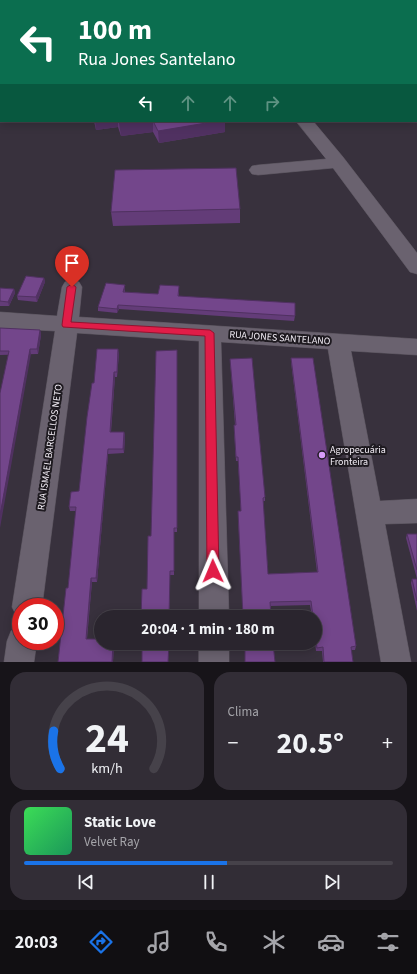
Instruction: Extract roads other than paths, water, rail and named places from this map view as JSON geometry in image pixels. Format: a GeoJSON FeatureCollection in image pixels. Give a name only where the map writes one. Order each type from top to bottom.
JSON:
{"type":"FeatureCollection","features":[{"type":"Feature","properties":{"kind":"street"},"geometry":{"type":"LineString","coordinates":[[305,122],[337,161],[417,267]]}},
{"type":"Feature","properties":{"kind":"street"},"geometry":{"type":"LineString","coordinates":[[258,170],[329,164],[337,161]]}},
{"type":"Feature","properties":{"kind":"street","name":"RUA ISMAEL BARCELLOS NETO"},"geometry":{"type":"LineString","coordinates":[[28,598],[72,287]]}},
{"type":"Feature","properties":{"kind":"street","name":"RUA JONES SANTELANO"},"geometry":{"type":"LineString","coordinates":[[0,320],[417,347]]}},
{"type":"Feature","properties":{"kind":"street"},"geometry":{"type":"LineString","coordinates":[[210,333],[214,610]]}},
{"type":"Feature","properties":{"kind":"street"},"geometry":{"type":"LineString","coordinates":[[338,341],[396,662]]}},
{"type":"Feature","properties":{"kind":"street"},"geometry":{"type":"LineString","coordinates":[[369,513],[417,511]]}},
{"type":"Feature","properties":{"kind":"street"},"geometry":{"type":"LineString","coordinates":[[20,662],[21,650]]}},
{"type":"Feature","properties":{"kind":"street"},"geometry":{"type":"LineString","coordinates":[[214,650],[214,662]]}},
{"type":"Feature","properties":{"kind":"place","name":"Agropecuária Fronteira"},"geometry":{"type":"Point","coordinates":[322,455]}}]}
